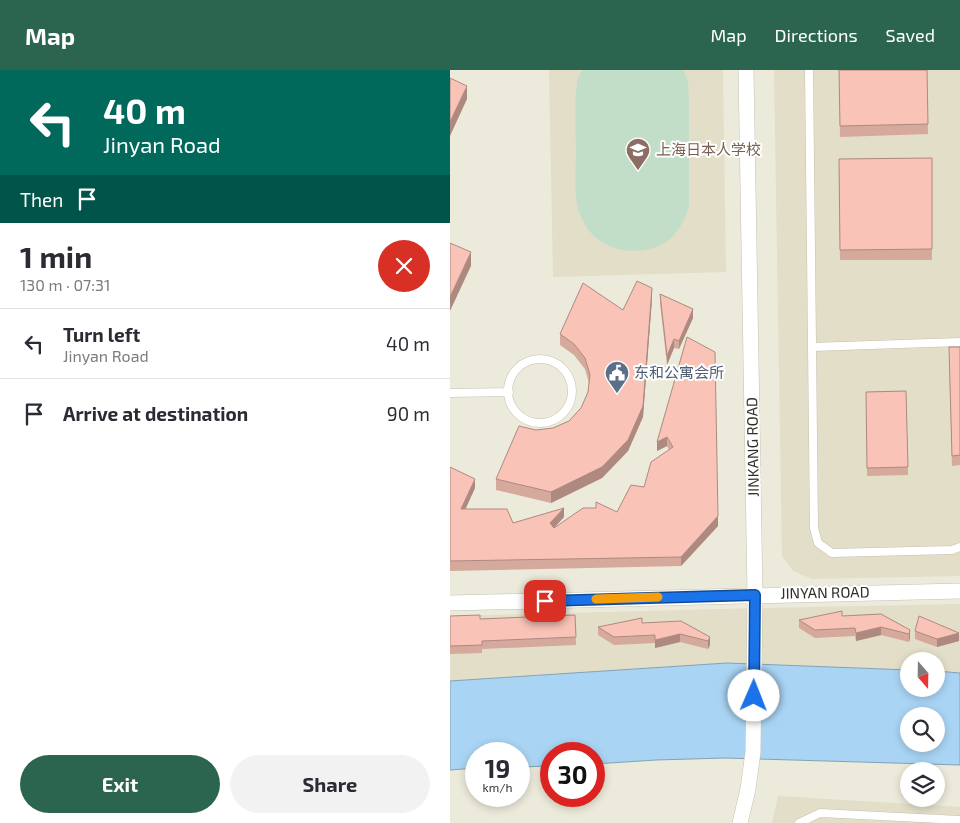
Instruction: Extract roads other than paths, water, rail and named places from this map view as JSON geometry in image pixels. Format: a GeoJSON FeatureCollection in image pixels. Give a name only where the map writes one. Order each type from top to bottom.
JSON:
{"type":"FeatureCollection","features":[{"type":"Feature","properties":{"kind":"street","name":"JINKANG ROAD"},"geometry":{"type":"LineString","coordinates":[[740,823],[748,790],[753,752],[755,620],[746,70]]}},
{"type":"Feature","properties":{"kind":"street","name":"JINYAN ROAD"},"geometry":{"type":"LineString","coordinates":[[450,603],[960,591]]}},
{"type":"Feature","properties":{"kind":"lane"},"geometry":{"type":"LineString","coordinates":[[809,70],[814,528],[818,543],[832,553],[952,550],[960,547]]}},
{"type":"Feature","properties":{"kind":"lane"},"geometry":{"type":"LineString","coordinates":[[812,347],[960,342]]}},
{"type":"Feature","properties":{"kind":"lane"},"geometry":{"type":"LineString","coordinates":[[538,359],[554,362],[566,372],[571,382],[573,393],[570,403],[556,419],[545,423],[535,423],[517,413],[511,405],[508,392],[512,375],[519,367],[528,361],[538,359]]}},
{"type":"Feature","properties":{"kind":"lane"},"geometry":{"type":"LineString","coordinates":[[450,393],[508,392]]}},
{"type":"Feature","properties":{"kind":"lane"},"geometry":{"type":"LineString","coordinates":[[799,823],[820,813],[960,820]]}},
{"type":"Feature","properties":{"kind":"water"},"geometry":{"type":"Polygon","coordinates":[[[727,663],[900,670],[900,698],[945,698],[945,672],[960,673],[960,765],[945,765],[945,762],[900,763],[725,758],[605,763],[605,742],[540,742],[540,766],[530,767],[530,742],[465,742],[465,769],[450,770],[450,681],[727,663]]]}},
{"type":"Feature","properties":{"kind":"place","name":"上海日本人学校"},"geometry":{"type":"Point","coordinates":[638,171]}},
{"type":"Feature","properties":{"kind":"place","name":"东和公寓会所"},"geometry":{"type":"Point","coordinates":[617,394]}}]}
